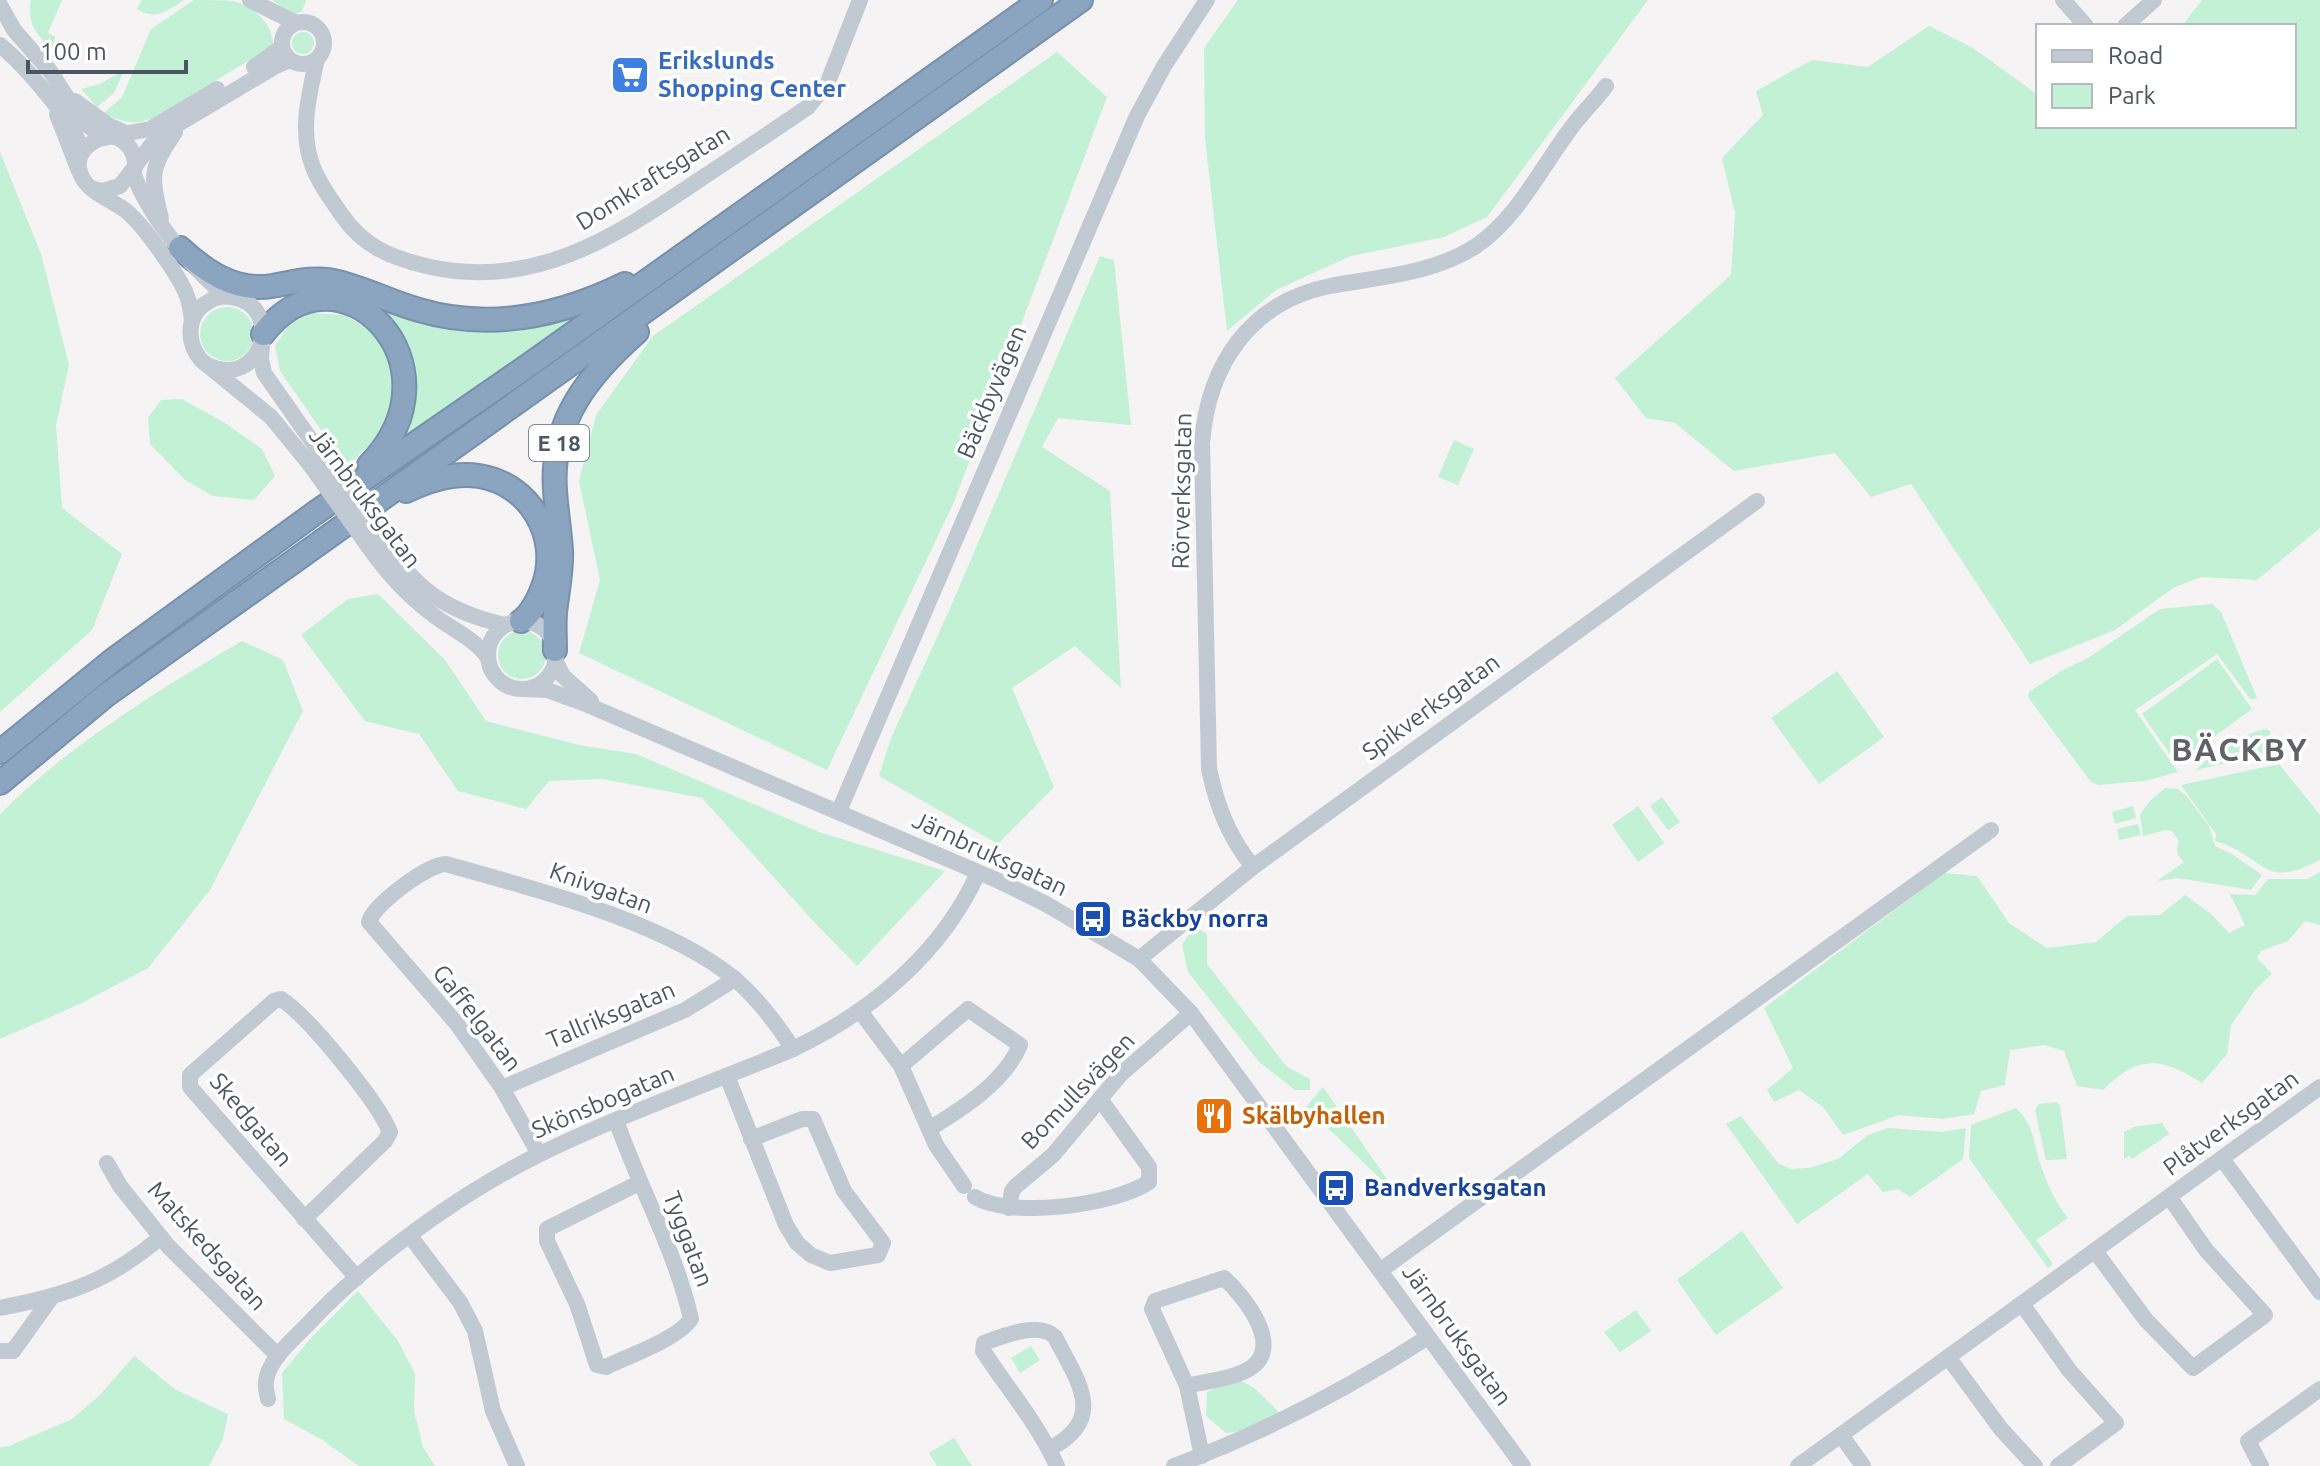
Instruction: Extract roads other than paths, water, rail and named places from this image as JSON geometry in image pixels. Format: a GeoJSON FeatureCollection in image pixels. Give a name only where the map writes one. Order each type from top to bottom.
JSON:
{"type":"FeatureCollection","features":[{"type":"Feature","properties":{"kind":"highway"},"geometry":{"type":"LineString","coordinates":[[0,752],[113,660],[315,513],[1041,0]]}},
{"type":"Feature","properties":{"kind":"highway","name":"E 18"},"geometry":{"type":"LineString","coordinates":[[0,783],[105,696],[1081,0]]}},
{"type":"Feature","properties":{"kind":"highway"},"geometry":{"type":"LineString","coordinates":[[180,248],[205,270],[234,284],[267,287],[321,280],[429,313],[491,320],[553,312],[626,284],[650,279]]}},
{"type":"Feature","properties":{"kind":"highway"},"geometry":{"type":"LineString","coordinates":[[232,297],[261,300],[289,290],[321,284],[354,288]]}},
{"type":"Feature","properties":{"kind":"highway","name":"E 18"},"geometry":{"type":"LineString","coordinates":[[555,655],[561,552],[554,473],[563,427],[576,399],[593,374],[678,299],[684,284]]}},
{"type":"Feature","properties":{"kind":"highway"},"geometry":{"type":"LineString","coordinates":[[262,339],[280,315],[292,307],[321,299],[335,300],[364,310],[376,319],[401,357],[404,402],[394,431],[377,457],[342,488],[319,502],[315,513]]}},
{"type":"Feature","properties":{"kind":"highway","name":"E 18"},"geometry":{"type":"LineString","coordinates":[[376,503],[390,501],[432,480],[462,475],[492,479],[519,494],[538,516],[544,530],[549,560],[542,590],[530,614],[513,623]]}},
{"type":"Feature","properties":{"kind":"street"},"geometry":{"type":"LineString","coordinates":[[17,0],[4,18],[68,95],[83,122],[106,137],[130,146],[142,198],[199,274],[256,311],[262,339],[250,362],[237,369],[225,370],[207,365],[196,355],[191,343],[189,300],[182,286],[146,234],[124,210],[85,182],[54,105]]}},
{"type":"Feature","properties":{"kind":"street"},"geometry":{"type":"LineString","coordinates":[[250,0],[296,23],[311,23],[322,32],[324,45],[317,59],[304,65],[287,53]]}},
{"type":"Feature","properties":{"kind":"street","name":"Domkraftsgatan"},"geometry":{"type":"LineString","coordinates":[[317,59],[306,103],[309,157],[313,169],[352,230],[367,244],[384,253],[432,267],[488,271],[524,268],[572,255],[631,226],[808,107],[828,82],[860,0]]}},
{"type":"Feature","properties":{"kind":"street","name":"Bäckbyvägen"},"geometry":{"type":"LineString","coordinates":[[839,811],[1137,116],[1164,66],[1207,0]]}},
{"type":"Feature","properties":{"kind":"street"},"geometry":{"type":"LineString","coordinates":[[2063,0],[2084,24]]}},
{"type":"Feature","properties":{"kind":"street"},"geometry":{"type":"LineString","coordinates":[[2127,24],[2154,0]]}},
{"type":"Feature","properties":{"kind":"street","name":"Domkraftsgatan"},"geometry":{"type":"LineString","coordinates":[[270,11],[306,103]]}},
{"type":"Feature","properties":{"kind":"street"},"geometry":{"type":"LineString","coordinates":[[93,188],[102,191],[116,188],[134,170],[152,144],[274,67],[287,53],[286,30],[296,23]]}},
{"type":"Feature","properties":{"kind":"street"},"geometry":{"type":"LineString","coordinates":[[0,45],[19,60],[75,129],[82,153]]}},
{"type":"Feature","properties":{"kind":"street"},"geometry":{"type":"LineString","coordinates":[[80,173],[82,153],[93,141],[142,131],[268,59],[287,53]]}},
{"type":"Feature","properties":{"kind":"street","name":"Rörverksgatan"},"geometry":{"type":"LineString","coordinates":[[1253,867],[1220,814],[1209,769],[1202,443],[1213,384],[1244,334],[1277,307],[1316,290],[1430,267],[1457,257],[1490,235],[1513,211],[1573,126],[1606,86]]}},
{"type":"Feature","properties":{"kind":"street"},"geometry":{"type":"LineString","coordinates":[[68,95],[108,125],[142,131]]}},
{"type":"Feature","properties":{"kind":"street"},"geometry":{"type":"LineString","coordinates":[[162,223],[154,171],[157,160],[180,124]]}},
{"type":"Feature","properties":{"kind":"street"},"geometry":{"type":"LineString","coordinates":[[192,321],[208,302],[232,297]]}},
{"type":"Feature","properties":{"kind":"street","name":"Järnbruksgatan"},"geometry":{"type":"LineString","coordinates":[[262,339],[264,373],[318,463],[374,542],[391,576],[414,599],[474,641],[487,656]]}},
{"type":"Feature","properties":{"kind":"street","name":"Järnbruksgatan"},"geometry":{"type":"LineString","coordinates":[[207,365],[271,417],[318,463]]}},
{"type":"Feature","properties":{"kind":"street","name":"Spikverksgatan"},"geometry":{"type":"LineString","coordinates":[[1139,959],[1253,867],[1757,501]]}},
{"type":"Feature","properties":{"kind":"street","name":"Järnbruksgatan"},"geometry":{"type":"LineString","coordinates":[[374,542],[442,602],[469,616],[513,623]]}},
{"type":"Feature","properties":{"kind":"street"},"geometry":{"type":"LineString","coordinates":[[530,622],[546,631],[555,655],[551,671],[544,681],[524,689],[503,683],[489,666],[487,656],[493,637],[513,623],[530,622]]}},
{"type":"Feature","properties":{"kind":"street","name":"Järnbruksgatan"},"geometry":{"type":"LineString","coordinates":[[555,655],[563,676],[574,687],[627,722]]}},
{"type":"Feature","properties":{"kind":"street","name":"Järnbruksgatan"},"geometry":{"type":"LineString","coordinates":[[524,689],[552,692],[839,811],[1046,904],[1139,959],[1191,1013],[1523,1466]]}},
{"type":"Feature","properties":{"kind":"street"},"geometry":{"type":"LineString","coordinates":[[1381,1270],[1991,830]]}},
{"type":"Feature","properties":{"kind":"street","name":"Knivgatan"},"geometry":{"type":"LineString","coordinates":[[370,918],[402,888],[437,864],[524,886],[660,935],[710,961],[735,979],[768,1013],[793,1049]]}},
{"type":"Feature","properties":{"kind":"street","name":"Skönsbogatan"},"geometry":{"type":"LineString","coordinates":[[268,1399],[265,1381],[278,1356],[325,1306],[410,1236],[489,1181],[539,1154],[793,1049],[860,1011],[928,951],[962,908],[978,873]]}},
{"type":"Feature","properties":{"kind":"street","name":"Gaffelgatan"},"geometry":{"type":"LineString","coordinates":[[370,918],[374,930],[457,1024],[502,1088],[539,1154]]}},
{"type":"Feature","properties":{"kind":"street","name":"Tallriksgatan"},"geometry":{"type":"LineString","coordinates":[[502,1088],[685,1010],[735,979]]}},
{"type":"Feature","properties":{"kind":"street","name":"Skedgatan"},"geometry":{"type":"LineString","coordinates":[[304,1219],[385,1141],[390,1132],[368,1095],[308,1023],[281,999],[274,1001],[190,1075],[190,1087],[212,1114],[304,1219],[357,1278]]}},
{"type":"Feature","properties":{"kind":"street"},"geometry":{"type":"LineString","coordinates":[[901,1066],[968,1009],[1020,1045],[1005,1069],[987,1086],[961,1109],[929,1129]]}},
{"type":"Feature","properties":{"kind":"street"},"geometry":{"type":"LineString","coordinates":[[860,1011],[901,1066],[936,1145],[970,1192],[992,1205],[1043,1208],[1078,1204],[1149,1182],[1149,1167],[1100,1099]]}},
{"type":"Feature","properties":{"kind":"street","name":"Bomullsvägen"},"geometry":{"type":"LineString","coordinates":[[1009,1208],[1016,1186],[1053,1155],[1120,1075],[1191,1013]]}},
{"type":"Feature","properties":{"kind":"street"},"geometry":{"type":"LineString","coordinates":[[727,1076],[751,1139],[786,1225],[797,1243],[811,1255],[830,1263],[878,1255],[883,1243],[844,1191],[813,1119],[802,1119],[751,1139]]}},
{"type":"Feature","properties":{"kind":"street","name":"Plåtverksgatan"},"geometry":{"type":"LineString","coordinates":[[1798,1466],[2320,1087]]}},
{"type":"Feature","properties":{"kind":"street","name":"Tyggatan"},"geometry":{"type":"LineString","coordinates":[[616,1120],[639,1183],[668,1244],[691,1319],[662,1340],[606,1367],[596,1363],[577,1304],[547,1241],[547,1229],[639,1183]]}},
{"type":"Feature","properties":{"kind":"street"},"geometry":{"type":"LineString","coordinates":[[2223,1160],[2320,1292]]}},
{"type":"Feature","properties":{"kind":"street","name":"Matskedsgatan"},"geometry":{"type":"LineString","coordinates":[[107,1163],[120,1186],[161,1237],[242,1323],[278,1356]]}},
{"type":"Feature","properties":{"kind":"street","name":"Plåtverksgatan"},"geometry":{"type":"LineString","coordinates":[[2095,1251],[2146,1320],[2193,1368],[2265,1315],[2206,1250],[2170,1198]]}},
{"type":"Feature","properties":{"kind":"street"},"geometry":{"type":"LineString","coordinates":[[410,1236],[460,1302],[475,1331],[493,1411],[517,1466]]}},
{"type":"Feature","properties":{"kind":"street"},"geometry":{"type":"LineString","coordinates":[[0,1308],[51,1298],[116,1271],[161,1237]]}},
{"type":"Feature","properties":{"kind":"street"},"geometry":{"type":"LineString","coordinates":[[1187,1386],[1244,1371],[1255,1366],[1261,1357],[1265,1343],[1259,1325],[1242,1296],[1224,1278],[1155,1301],[1152,1309],[1187,1386],[1202,1456]]}},
{"type":"Feature","properties":{"kind":"street"},"geometry":{"type":"LineString","coordinates":[[0,1351],[13,1351],[51,1298]]}},
{"type":"Feature","properties":{"kind":"street"},"geometry":{"type":"LineString","coordinates":[[2022,1304],[2069,1370],[2116,1423],[2058,1466]]}},
{"type":"Feature","properties":{"kind":"street"},"geometry":{"type":"LineString","coordinates":[[1049,1449],[1075,1432],[1085,1408],[1083,1393],[1053,1333],[1043,1329],[1000,1336],[984,1343],[983,1351],[1020,1402],[1057,1466]]}},
{"type":"Feature","properties":{"kind":"street"},"geometry":{"type":"LineString","coordinates":[[1174,1466],[1298,1414],[1428,1337]]}},
{"type":"Feature","properties":{"kind":"street"},"geometry":{"type":"LineString","coordinates":[[1948,1357],[2001,1429],[2035,1466]]}},
{"type":"Feature","properties":{"kind":"street"},"geometry":{"type":"LineString","coordinates":[[2261,1466],[2248,1441],[2320,1389]]}},
{"type":"Feature","properties":{"kind":"street"},"geometry":{"type":"LineString","coordinates":[[1841,1435],[1863,1466]]}},
{"type":"Feature","properties":{"kind":"place","name":"Erikslunds Shopping Center"},"geometry":{"type":"Point","coordinates":[630,75]}},
{"type":"Feature","properties":{"kind":"place","name":"Bäckby norra"},"geometry":{"type":"Point","coordinates":[1093,919]}},
{"type":"Feature","properties":{"kind":"place","name":"Skälbyhallen"},"geometry":{"type":"Point","coordinates":[1214,1116]}},
{"type":"Feature","properties":{"kind":"place","name":"Bandverksgatan"},"geometry":{"type":"Point","coordinates":[1336,1188]}},
{"type":"Feature","properties":{"kind":"district","name":"BÄCKBY"},"geometry":{"type":"Point","coordinates":[2240,750]}}]}
